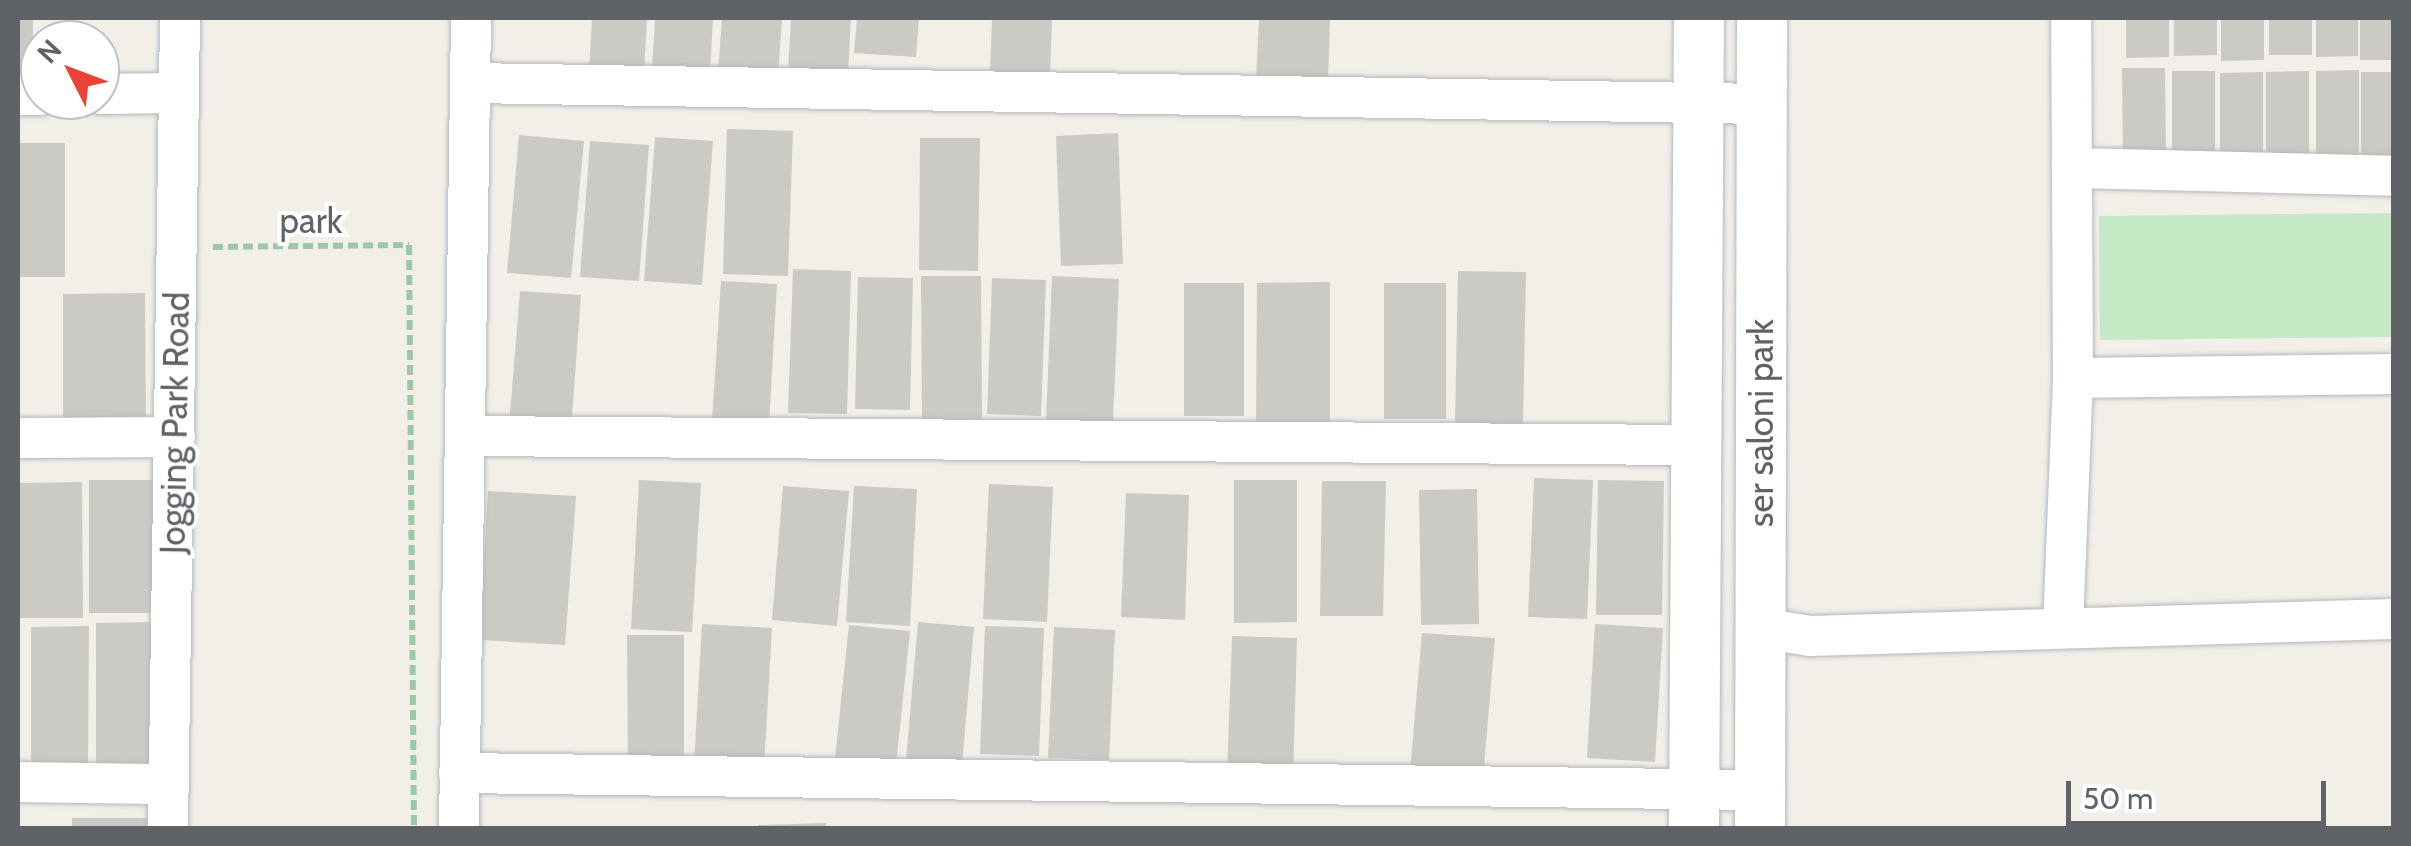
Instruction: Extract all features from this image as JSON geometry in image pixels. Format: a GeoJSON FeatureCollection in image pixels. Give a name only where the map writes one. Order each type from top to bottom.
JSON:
{"type":"FeatureCollection","features":[{"type":"Feature","properties":{"kind":"street","name":"Jogging Park Road"},"geometry":{"type":"LineString","coordinates":[[168,828],[180,18]]}},
{"type":"Feature","properties":{"kind":"street"},"geometry":{"type":"LineString","coordinates":[[458,828],[471,18]]}},
{"type":"Feature","properties":{"kind":"street"},"geometry":{"type":"LineString","coordinates":[[1694,809],[1699,18]]}},
{"type":"Feature","properties":{"kind":"street","name":"ser saloni park"},"geometry":{"type":"LineString","coordinates":[[1760,809],[1762,18]]}},
{"type":"Feature","properties":{"kind":"street"},"geometry":{"type":"LineString","coordinates":[[2063,628],[2073,378],[2070,18]]}},
{"type":"Feature","properties":{"kind":"street"},"geometry":{"type":"LineString","coordinates":[[470,83],[1762,104]]}},
{"type":"Feature","properties":{"kind":"street"},"geometry":{"type":"LineString","coordinates":[[120,94],[178,93]]}},
{"type":"Feature","properties":{"kind":"street"},"geometry":{"type":"LineString","coordinates":[[2074,168],[2394,176]]}},
{"type":"Feature","properties":{"kind":"street"},"geometry":{"type":"LineString","coordinates":[[2073,378],[2394,374]]}},
{"type":"Feature","properties":{"kind":"street"},"geometry":{"type":"LineString","coordinates":[[465,436],[1696,446]]}},
{"type":"Feature","properties":{"kind":"street"},"geometry":{"type":"LineString","coordinates":[[18,438],[175,437]]}},
{"type":"Feature","properties":{"kind":"street"},"geometry":{"type":"LineString","coordinates":[[1760,628],[1810,636],[2328,624],[2394,619]]}},
{"type":"Feature","properties":{"kind":"street"},"geometry":{"type":"LineString","coordinates":[[460,773],[1760,809]]}},
{"type":"Feature","properties":{"kind":"street"},"geometry":{"type":"LineString","coordinates":[[18,782],[169,784]]}},
{"type":"Feature","properties":{"kind":"path","name":"park"},"geometry":{"type":"LineString","coordinates":[[212,266],[213,246],[409,245],[414,828]]}},
{"type":"Feature","properties":{"kind":"green space"},"geometry":{"type":"Polygon","coordinates":[[[2393,213],[2393,337],[2100,340],[2099,216],[2393,213]]]}},
{"type":"Feature","properties":{"kind":"building"},"geometry":{"type":"Polygon","coordinates":[[[18,18],[33,18],[20,20],[18,79],[18,18]]]}},
{"type":"Feature","properties":{"kind":"building"},"geometry":{"type":"Polygon","coordinates":[[[592,18],[647,18],[644,72],[589,68],[592,18]]]}},
{"type":"Feature","properties":{"kind":"building"},"geometry":{"type":"Polygon","coordinates":[[[655,18],[713,18],[710,72],[652,69],[655,18]]]}},
{"type":"Feature","properties":{"kind":"building"},"geometry":{"type":"Polygon","coordinates":[[[722,18],[782,18],[778,76],[718,72],[722,18]]]}},
{"type":"Feature","properties":{"kind":"building"},"geometry":{"type":"Polygon","coordinates":[[[791,18],[851,18],[848,74],[788,71],[791,18]]]}},
{"type":"Feature","properties":{"kind":"building"},"geometry":{"type":"Polygon","coordinates":[[[857,18],[919,18],[916,57],[854,53],[857,18]]]}},
{"type":"Feature","properties":{"kind":"building"},"geometry":{"type":"Polygon","coordinates":[[[992,18],[1052,18],[1050,77],[990,75],[992,18]]]}},
{"type":"Feature","properties":{"kind":"building"},"geometry":{"type":"Polygon","coordinates":[[[1259,18],[1330,18],[1328,83],[1256,81],[1259,18]]]}},
{"type":"Feature","properties":{"kind":"building"},"geometry":{"type":"Polygon","coordinates":[[[2126,18],[2169,18],[2169,57],[2126,58],[2126,18]]]}},
{"type":"Feature","properties":{"kind":"building"},"geometry":{"type":"Polygon","coordinates":[[[2174,18],[2217,18],[2217,55],[2174,56],[2174,18]]]}},
{"type":"Feature","properties":{"kind":"building"},"geometry":{"type":"Polygon","coordinates":[[[2221,18],[2264,18],[2264,60],[2221,61],[2221,18]]]}},
{"type":"Feature","properties":{"kind":"building"},"geometry":{"type":"Polygon","coordinates":[[[2269,18],[2312,18],[2312,55],[2269,55],[2269,18]]]}},
{"type":"Feature","properties":{"kind":"building"},"geometry":{"type":"Polygon","coordinates":[[[2316,18],[2358,18],[2358,56],[2316,57],[2316,18]]]}},
{"type":"Feature","properties":{"kind":"building"},"geometry":{"type":"Polygon","coordinates":[[[2360,18],[2394,18],[2394,60],[2360,60],[2360,18]]]}},
{"type":"Feature","properties":{"kind":"building"},"geometry":{"type":"Polygon","coordinates":[[[2122,68],[2165,68],[2166,160],[2123,160],[2122,68]]]}},
{"type":"Feature","properties":{"kind":"building"},"geometry":{"type":"Polygon","coordinates":[[[2359,70],[2359,162],[2316,163],[2316,71],[2359,70]]]}},
{"type":"Feature","properties":{"kind":"building"},"geometry":{"type":"Polygon","coordinates":[[[2172,71],[2215,71],[2215,163],[2172,163],[2172,71]]]}},
{"type":"Feature","properties":{"kind":"building"},"geometry":{"type":"Polygon","coordinates":[[[2309,71],[2309,163],[2266,164],[2266,72],[2309,71]]]}},
{"type":"Feature","properties":{"kind":"building"},"geometry":{"type":"Polygon","coordinates":[[[2263,72],[2263,164],[2220,165],[2220,73],[2263,72]]]}},
{"type":"Feature","properties":{"kind":"building"},"geometry":{"type":"Polygon","coordinates":[[[2361,72],[2394,72],[2394,164],[2361,164],[2361,72]]]}},
{"type":"Feature","properties":{"kind":"building"},"geometry":{"type":"Polygon","coordinates":[[[727,129],[793,131],[788,276],[723,274],[727,129]]]}},
{"type":"Feature","properties":{"kind":"building"},"geometry":{"type":"Polygon","coordinates":[[[1118,133],[1123,264],[1061,266],[1056,136],[1118,133]]]}},
{"type":"Feature","properties":{"kind":"building"},"geometry":{"type":"Polygon","coordinates":[[[519,135],[584,141],[571,278],[507,273],[519,135]]]}},
{"type":"Feature","properties":{"kind":"building"},"geometry":{"type":"Polygon","coordinates":[[[655,137],[713,141],[702,285],[644,281],[655,137]]]}},
{"type":"Feature","properties":{"kind":"building"},"geometry":{"type":"Polygon","coordinates":[[[920,138],[980,138],[978,271],[919,270],[920,138]]]}},
{"type":"Feature","properties":{"kind":"building"},"geometry":{"type":"Polygon","coordinates":[[[590,141],[649,145],[639,281],[580,277],[590,141]]]}},
{"type":"Feature","properties":{"kind":"building"},"geometry":{"type":"Polygon","coordinates":[[[18,143],[65,143],[65,277],[18,277],[18,143]]]}},
{"type":"Feature","properties":{"kind":"building"},"geometry":{"type":"Polygon","coordinates":[[[793,269],[851,271],[847,414],[788,413],[793,269]]]}},
{"type":"Feature","properties":{"kind":"building"},"geometry":{"type":"Polygon","coordinates":[[[1458,271],[1526,272],[1523,424],[1455,423],[1458,271]]]}},
{"type":"Feature","properties":{"kind":"building"},"geometry":{"type":"Polygon","coordinates":[[[921,276],[981,276],[982,419],[922,420],[921,276]]]}},
{"type":"Feature","properties":{"kind":"building"},"geometry":{"type":"Polygon","coordinates":[[[1052,276],[1119,279],[1113,423],[1046,421],[1052,276]]]}},
{"type":"Feature","properties":{"kind":"building"},"geometry":{"type":"Polygon","coordinates":[[[858,277],[913,278],[910,410],[855,409],[858,277]]]}},
{"type":"Feature","properties":{"kind":"building"},"geometry":{"type":"Polygon","coordinates":[[[992,278],[1046,280],[1041,416],[987,414],[992,278]]]}},
{"type":"Feature","properties":{"kind":"building"},"geometry":{"type":"Polygon","coordinates":[[[721,281],[777,284],[769,425],[712,421],[721,281]]]}},
{"type":"Feature","properties":{"kind":"building"},"geometry":{"type":"Polygon","coordinates":[[[1330,282],[1330,427],[1256,427],[1257,283],[1330,282]]]}},
{"type":"Feature","properties":{"kind":"building"},"geometry":{"type":"Polygon","coordinates":[[[1184,283],[1244,283],[1244,416],[1184,416],[1184,283]]]}},
{"type":"Feature","properties":{"kind":"building"},"geometry":{"type":"Polygon","coordinates":[[[1384,283],[1446,283],[1446,419],[1384,419],[1384,283]]]}},
{"type":"Feature","properties":{"kind":"building"},"geometry":{"type":"Polygon","coordinates":[[[520,291],[581,295],[571,430],[509,426],[520,291]]]}},
{"type":"Feature","properties":{"kind":"building"},"geometry":{"type":"Polygon","coordinates":[[[145,293],[146,421],[63,421],[63,294],[145,293]]]}},
{"type":"Feature","properties":{"kind":"building"},"geometry":{"type":"Polygon","coordinates":[[[1534,478],[1593,480],[1587,619],[1528,617],[1534,478]]]}},
{"type":"Feature","properties":{"kind":"building"},"geometry":{"type":"Polygon","coordinates":[[[89,480],[160,480],[160,613],[89,613],[89,480]]]}},
{"type":"Feature","properties":{"kind":"building"},"geometry":{"type":"Polygon","coordinates":[[[639,480],[701,483],[692,632],[631,629],[639,480]]]}},
{"type":"Feature","properties":{"kind":"building"},"geometry":{"type":"Polygon","coordinates":[[[1234,480],[1297,480],[1297,622],[1234,623],[1234,480]]]}},
{"type":"Feature","properties":{"kind":"building"},"geometry":{"type":"Polygon","coordinates":[[[1598,480],[1664,481],[1662,615],[1596,615],[1598,480]]]}},
{"type":"Feature","properties":{"kind":"building"},"geometry":{"type":"Polygon","coordinates":[[[1322,481],[1386,481],[1383,616],[1320,616],[1322,481]]]}},
{"type":"Feature","properties":{"kind":"building"},"geometry":{"type":"Polygon","coordinates":[[[82,482],[83,618],[18,618],[18,483],[82,482]]]}},
{"type":"Feature","properties":{"kind":"building"},"geometry":{"type":"Polygon","coordinates":[[[989,484],[1053,487],[1047,622],[983,619],[989,484]]]}},
{"type":"Feature","properties":{"kind":"building"},"geometry":{"type":"Polygon","coordinates":[[[783,486],[849,491],[837,626],[772,620],[783,486]]]}},
{"type":"Feature","properties":{"kind":"building"},"geometry":{"type":"Polygon","coordinates":[[[854,486],[917,489],[910,626],[846,622],[854,486]]]}},
{"type":"Feature","properties":{"kind":"building"},"geometry":{"type":"Polygon","coordinates":[[[1477,489],[1479,624],[1421,625],[1419,490],[1477,489]]]}},
{"type":"Feature","properties":{"kind":"building"},"geometry":{"type":"Polygon","coordinates":[[[488,491],[576,496],[565,645],[479,640],[488,491]]]}},
{"type":"Feature","properties":{"kind":"building"},"geometry":{"type":"Polygon","coordinates":[[[1126,493],[1189,495],[1185,620],[1121,617],[1126,493]]]}},
{"type":"Feature","properties":{"kind":"building"},"geometry":{"type":"Polygon","coordinates":[[[158,622],[157,764],[96,764],[96,623],[158,622]]]}},
{"type":"Feature","properties":{"kind":"building"},"geometry":{"type":"Polygon","coordinates":[[[918,622],[974,627],[962,765],[906,760],[918,622]]]}},
{"type":"Feature","properties":{"kind":"building"},"geometry":{"type":"Polygon","coordinates":[[[702,624],[772,628],[764,768],[694,764],[702,624]]]}},
{"type":"Feature","properties":{"kind":"building"},"geometry":{"type":"Polygon","coordinates":[[[1595,624],[1663,628],[1655,762],[1587,758],[1595,624]]]}},
{"type":"Feature","properties":{"kind":"building"},"geometry":{"type":"Polygon","coordinates":[[[849,625],[910,631],[895,775],[834,768],[849,625]]]}},
{"type":"Feature","properties":{"kind":"building"},"geometry":{"type":"Polygon","coordinates":[[[89,626],[88,766],[31,766],[31,627],[89,626]]]}},
{"type":"Feature","properties":{"kind":"building"},"geometry":{"type":"Polygon","coordinates":[[[985,626],[1044,628],[1039,756],[980,754],[985,626]]]}},
{"type":"Feature","properties":{"kind":"building"},"geometry":{"type":"Polygon","coordinates":[[[1054,627],[1115,630],[1109,760],[1048,758],[1054,627]]]}},
{"type":"Feature","properties":{"kind":"building"},"geometry":{"type":"Polygon","coordinates":[[[1422,633],[1495,638],[1483,778],[1410,772],[1422,633]]]}},
{"type":"Feature","properties":{"kind":"building"},"geometry":{"type":"Polygon","coordinates":[[[627,635],[684,635],[684,768],[628,768],[627,635]]]}},
{"type":"Feature","properties":{"kind":"building"},"geometry":{"type":"Polygon","coordinates":[[[1232,636],[1297,638],[1293,777],[1227,775],[1232,636]]]}},
{"type":"Feature","properties":{"kind":"building"},"geometry":{"type":"Polygon","coordinates":[[[72,818],[155,818],[155,828],[72,828],[72,818]]]}},
{"type":"Feature","properties":{"kind":"building"},"geometry":{"type":"Polygon","coordinates":[[[826,823],[826,828],[758,828],[758,825],[826,823]]]}}]}
